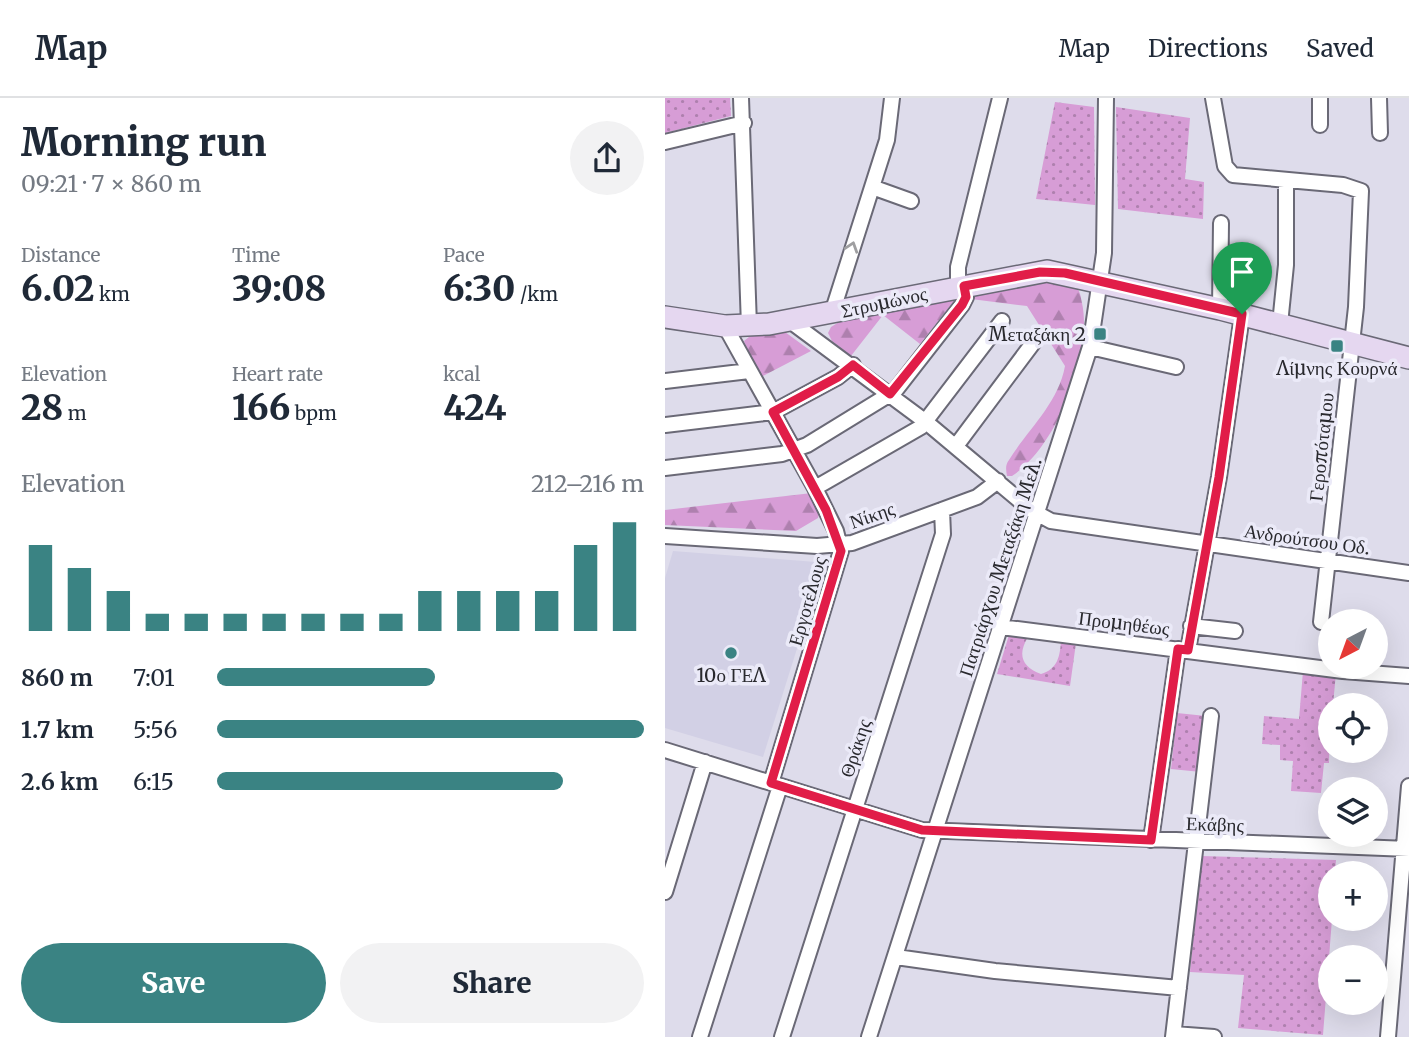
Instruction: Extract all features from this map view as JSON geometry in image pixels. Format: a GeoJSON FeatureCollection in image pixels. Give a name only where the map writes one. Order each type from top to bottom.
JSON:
{"type":"FeatureCollection","features":[{"type":"Feature","properties":{"kind":"street"},"geometry":{"type":"LineString","coordinates":[[741,98],[744,123],[749,326]]}},
{"type":"Feature","properties":{"kind":"street"},"geometry":{"type":"LineString","coordinates":[[832,313],[887,140],[892,98]]}},
{"type":"Feature","properties":{"kind":"street"},"geometry":{"type":"LineString","coordinates":[[665,468],[795,451],[890,394],[966,297],[958,267],[1000,98]]}},
{"type":"Feature","properties":{"kind":"street","name":"Πατριάρχου Μεταξάκη Μελ."},"geometry":{"type":"LineString","coordinates":[[869,1037],[1090,347],[1102,282],[1106,98]]}},
{"type":"Feature","properties":{"kind":"street"},"geometry":{"type":"LineString","coordinates":[[1213,98],[1227,170],[1233,175],[1286,181],[1286,265],[1280,324]]}},
{"type":"Feature","properties":{"kind":"street"},"geometry":{"type":"LineString","coordinates":[[1320,98],[1320,125]]}},
{"type":"Feature","properties":{"kind":"street"},"geometry":{"type":"LineString","coordinates":[[1379,98],[1380,133]]}},
{"type":"Feature","properties":{"kind":"street"},"geometry":{"type":"LineString","coordinates":[[665,142],[744,123]]}},
{"type":"Feature","properties":{"kind":"street","name":"Γεροπόταμου"},"geometry":{"type":"LineString","coordinates":[[1286,181],[1343,185],[1361,191],[1351,343],[1323,609]]}},
{"type":"Feature","properties":{"kind":"street"},"geometry":{"type":"LineString","coordinates":[[872,187],[911,201]]}},
{"type":"Feature","properties":{"kind":"street"},"geometry":{"type":"LineString","coordinates":[[1220,309],[1221,223]]}},
{"type":"Feature","properties":{"kind":"street","name":"Στρυμώνος"},"geometry":{"type":"LineString","coordinates":[[665,317],[725,326],[749,326],[790,321],[1047,271],[1102,282]]}},
{"type":"Feature","properties":{"kind":"street"},"geometry":{"type":"LineString","coordinates":[[1102,282],[1242,314],[1409,358]]}},
{"type":"Feature","properties":{"kind":"street"},"geometry":{"type":"LineString","coordinates":[[1151,840],[1183,650],[1191,626],[1219,477],[1242,314]]}},
{"type":"Feature","properties":{"kind":"street"},"geometry":{"type":"LineString","coordinates":[[790,321],[853,365],[1036,513]]}},
{"type":"Feature","properties":{"kind":"street"},"geometry":{"type":"LineString","coordinates":[[815,488],[926,422],[1002,321]]}},
{"type":"Feature","properties":{"kind":"street","name":"Εργοτέλους"},"geometry":{"type":"LineString","coordinates":[[700,1037],[776,785],[835,577],[841,545],[815,488],[725,326]]}},
{"type":"Feature","properties":{"kind":"street"},"geometry":{"type":"LineString","coordinates":[[956,446],[1037,339]]}},
{"type":"Feature","properties":{"kind":"street"},"geometry":{"type":"LineString","coordinates":[[1090,347],[1176,367]]}},
{"type":"Feature","properties":{"kind":"street"},"geometry":{"type":"LineString","coordinates":[[665,425],[773,412],[838,377],[853,365]]}},
{"type":"Feature","properties":{"kind":"street"},"geometry":{"type":"LineString","coordinates":[[665,381],[749,371]]}},
{"type":"Feature","properties":{"kind":"street","name":"Νίκης"},"geometry":{"type":"LineString","coordinates":[[665,536],[841,545],[861,541],[977,497],[998,481]]}},
{"type":"Feature","properties":{"kind":"street","name":"Θράκης"},"geometry":{"type":"LineString","coordinates":[[782,1037],[943,534],[942,510]]}},
{"type":"Feature","properties":{"kind":"street","name":"Ανδρούτσου Οδ."},"geometry":{"type":"LineString","coordinates":[[1036,513],[1071,525],[1409,573]]}},
{"type":"Feature","properties":{"kind":"street"},"geometry":{"type":"LineString","coordinates":[[1191,626],[1235,631]]}},
{"type":"Feature","properties":{"kind":"street","name":"Προμηθέως"},"geometry":{"type":"LineString","coordinates":[[1001,627],[1343,671],[1409,676]]}},
{"type":"Feature","properties":{"kind":"street"},"geometry":{"type":"LineString","coordinates":[[1211,716],[1173,1035],[1214,1037]]}},
{"type":"Feature","properties":{"kind":"street","name":"Εκάβης"},"geometry":{"type":"LineString","coordinates":[[665,750],[909,827],[936,831],[1406,849]]}},
{"type":"Feature","properties":{"kind":"street"},"geometry":{"type":"LineString","coordinates":[[665,892],[705,762]]}},
{"type":"Feature","properties":{"kind":"street"},"geometry":{"type":"LineString","coordinates":[[1388,1037],[1406,849],[1409,786]]}},
{"type":"Feature","properties":{"kind":"street"},"geometry":{"type":"LineString","coordinates":[[895,957],[995,971],[1179,988]]}},
{"type":"Feature","properties":{"kind":"shaded area","name":"10ο ΓΕΛ"},"geometry":{"type":"Polygon","coordinates":[[[673,551],[816,562],[821,572],[763,757],[665,728],[665,578],[673,551]]]}},
{"type":"Feature","properties":{"kind":"green space"},"geometry":{"type":"Polygon","coordinates":[[[665,98],[730,98],[731,116],[665,133],[665,98]]]}},
{"type":"Feature","properties":{"kind":"green space"},"geometry":{"type":"Polygon","coordinates":[[[1055,102],[1094,107],[1095,205],[1036,199],[1055,102]]]}},
{"type":"Feature","properties":{"kind":"green space"},"geometry":{"type":"Polygon","coordinates":[[[1116,107],[1190,118],[1185,179],[1204,182],[1203,219],[1118,209],[1116,107]]]}},
{"type":"Feature","properties":{"kind":"green space"},"geometry":{"type":"Polygon","coordinates":[[[1053,277],[1072,283],[1081,297],[1084,324],[1077,373],[1057,422],[1043,444],[1028,462],[1012,476],[1007,476],[1008,462],[1049,404],[1065,366],[1027,306],[971,299],[971,292],[1053,277]]]}},
{"type":"Feature","properties":{"kind":"green space"},"geometry":{"type":"Polygon","coordinates":[[[958,296],[920,344],[883,315],[851,356],[832,341],[828,333],[831,327],[844,319],[958,296]]]}},
{"type":"Feature","properties":{"kind":"green space"},"geometry":{"type":"Polygon","coordinates":[[[769,331],[785,332],[811,351],[759,378],[744,341],[769,331]]]}},
{"type":"Feature","properties":{"kind":"green space"},"geometry":{"type":"Polygon","coordinates":[[[812,493],[820,510],[818,518],[796,531],[665,525],[665,510],[812,493]]]}},
{"type":"Feature","properties":{"kind":"green space"},"geometry":{"type":"Polygon","coordinates":[[[1009,635],[1028,637],[1023,649],[1023,660],[1029,668],[1041,674],[1055,665],[1061,640],[1076,643],[1070,686],[997,674],[1009,635]]]}},
{"type":"Feature","properties":{"kind":"green space"},"geometry":{"type":"Polygon","coordinates":[[[1303,671],[1318,672],[1318,679],[1335,679],[1334,693],[1318,693],[1318,763],[1324,763],[1323,777],[1318,777],[1318,793],[1291,791],[1293,761],[1280,760],[1280,745],[1262,744],[1264,716],[1299,719],[1303,671]]]}},
{"type":"Feature","properties":{"kind":"green space"},"geometry":{"type":"Polygon","coordinates":[[[1177,713],[1206,716],[1201,772],[1171,769],[1177,713]]]}},
{"type":"Feature","properties":{"kind":"green space"},"geometry":{"type":"Polygon","coordinates":[[[1201,856],[1336,860],[1318,861],[1318,931],[1331,931],[1330,945],[1318,945],[1318,1015],[1325,1015],[1323,1035],[1238,1028],[1244,975],[1190,972],[1201,856]]]}},
{"type":"Feature","properties":{"kind":"place","name":"Μεταξάκη 2"},"geometry":{"type":"Point","coordinates":[1100,334]}},
{"type":"Feature","properties":{"kind":"place","name":"Λίμνης Κουρνά"},"geometry":{"type":"Point","coordinates":[1337,346]}},
{"type":"Feature","properties":{"kind":"place","name":"10ο ΓΕΛ"},"geometry":{"type":"Point","coordinates":[731,653]}},
{"type":"Feature","properties":{"kind":"route"},"geometry":{"type":"LineString","coordinates":[[1040,272],[1065,273],[1242,314],[1215,503],[1202,559],[1188,650],[1178,649],[1151,840],[922,830],[771,783],[841,551],[836,531],[826,510],[773,412],[838,377],[853,365],[890,394],[895,391],[962,305],[966,297],[964,286],[1040,272]]}}]}
